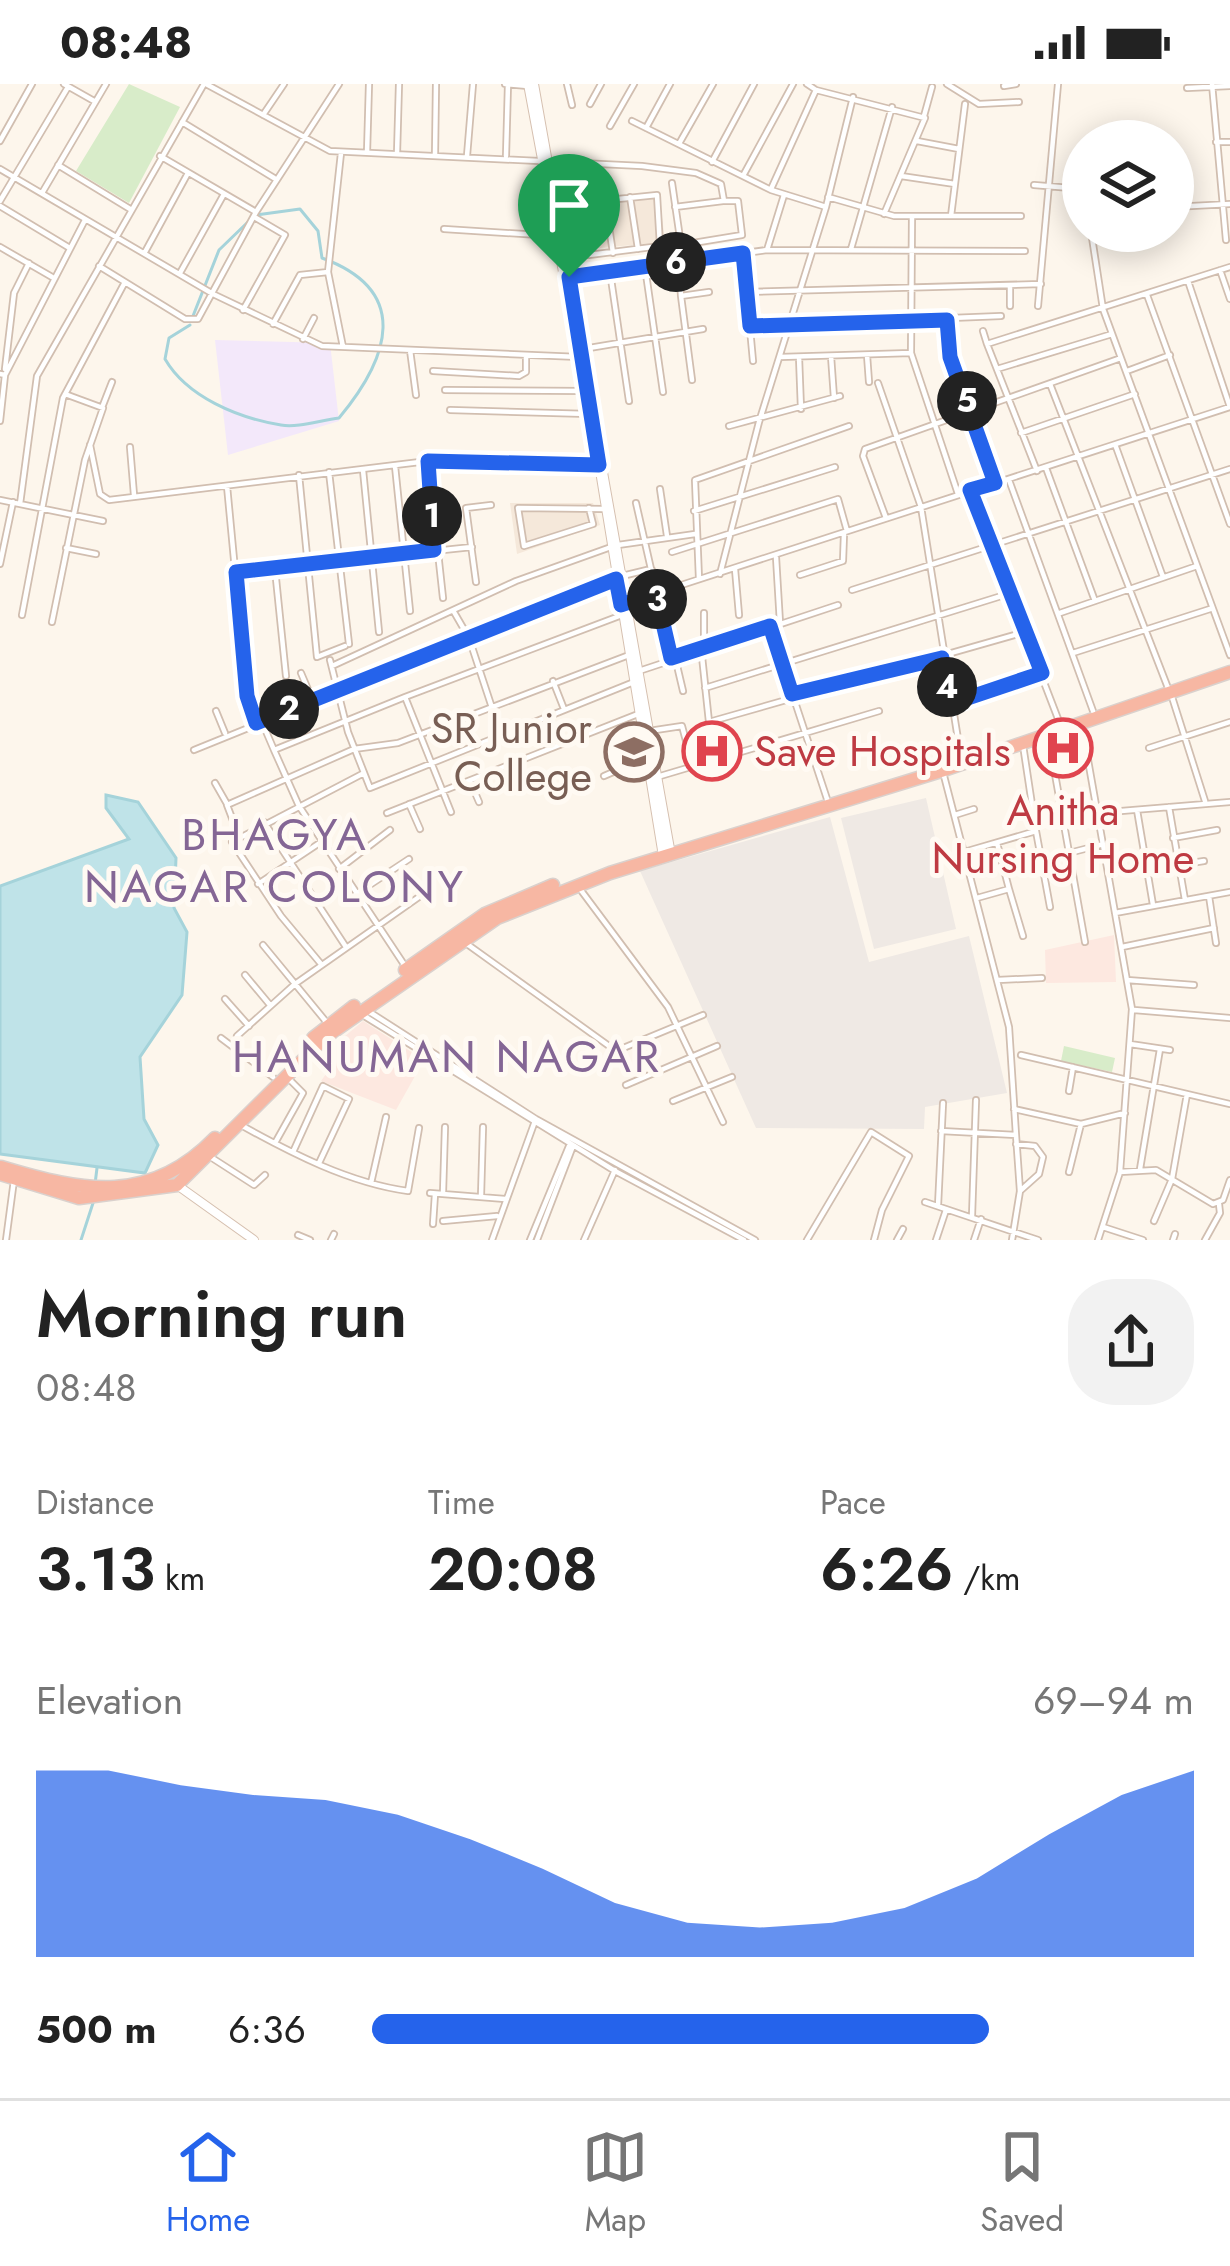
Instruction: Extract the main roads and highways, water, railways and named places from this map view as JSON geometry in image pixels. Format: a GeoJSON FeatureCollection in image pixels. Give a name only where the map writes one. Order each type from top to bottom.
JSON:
{"type":"FeatureCollection","features":[{"type":"Feature","properties":{"kind":"highway"},"geometry":{"type":"LineString","coordinates":[[5,1174],[107,1193],[177,1185],[209,1156],[281,1073],[361,1010],[497,918],[567,886],[1048,734],[1230,669]]}},
{"type":"Feature","properties":{"kind":"highway"},"geometry":{"type":"LineString","coordinates":[[942,768],[1093,711],[1169,690]]}},
{"type":"Feature","properties":{"kind":"highway"},"geometry":{"type":"LineString","coordinates":[[107,1193],[158,1180],[188,1165],[328,1024],[485,914],[666,850],[888,785]]}},
{"type":"Feature","properties":{"kind":"water"},"geometry":{"type":"Polygon","coordinates":[[[106,795],[138,802],[176,858],[174,908],[187,932],[182,995],[140,1057],[144,1119],[158,1145],[145,1173],[0,1154],[0,886],[129,839],[106,808],[106,795]]]}},
{"type":"Feature","properties":{"kind":"waterway"},"geometry":{"type":"LineString","coordinates":[[190,325],[169,338],[165,359],[175,372],[215,404],[265,422],[295,425],[339,418],[370,372],[383,328],[380,307],[370,288],[322,258],[318,231],[300,209],[256,215]]}},
{"type":"Feature","properties":{"kind":"waterway"},"geometry":{"type":"LineString","coordinates":[[193,316],[219,250],[249,221]]}},
{"type":"Feature","properties":{"kind":"waterway"},"geometry":{"type":"LineString","coordinates":[[95,1184],[97,1168]]}},
{"type":"Feature","properties":{"kind":"waterway"},"geometry":{"type":"LineString","coordinates":[[81,1240],[94,1200]]}},
{"type":"Feature","properties":{"kind":"place","name":"Anitha Nursing Home"},"geometry":{"type":"Point","coordinates":[1063,748]}},
{"type":"Feature","properties":{"kind":"place","name":"Save Hospitals"},"geometry":{"type":"Point","coordinates":[712,751]}},
{"type":"Feature","properties":{"kind":"place","name":"SR Junior College"},"geometry":{"type":"Point","coordinates":[634,752]}},
{"type":"Feature","properties":{"kind":"district","name":"BHAGYA NAGAR COLONY"},"geometry":{"type":"Point","coordinates":[275,860]}},
{"type":"Feature","properties":{"kind":"district","name":"HANUMAN NAGAR"},"geometry":{"type":"Point","coordinates":[447,1056]}}]}
